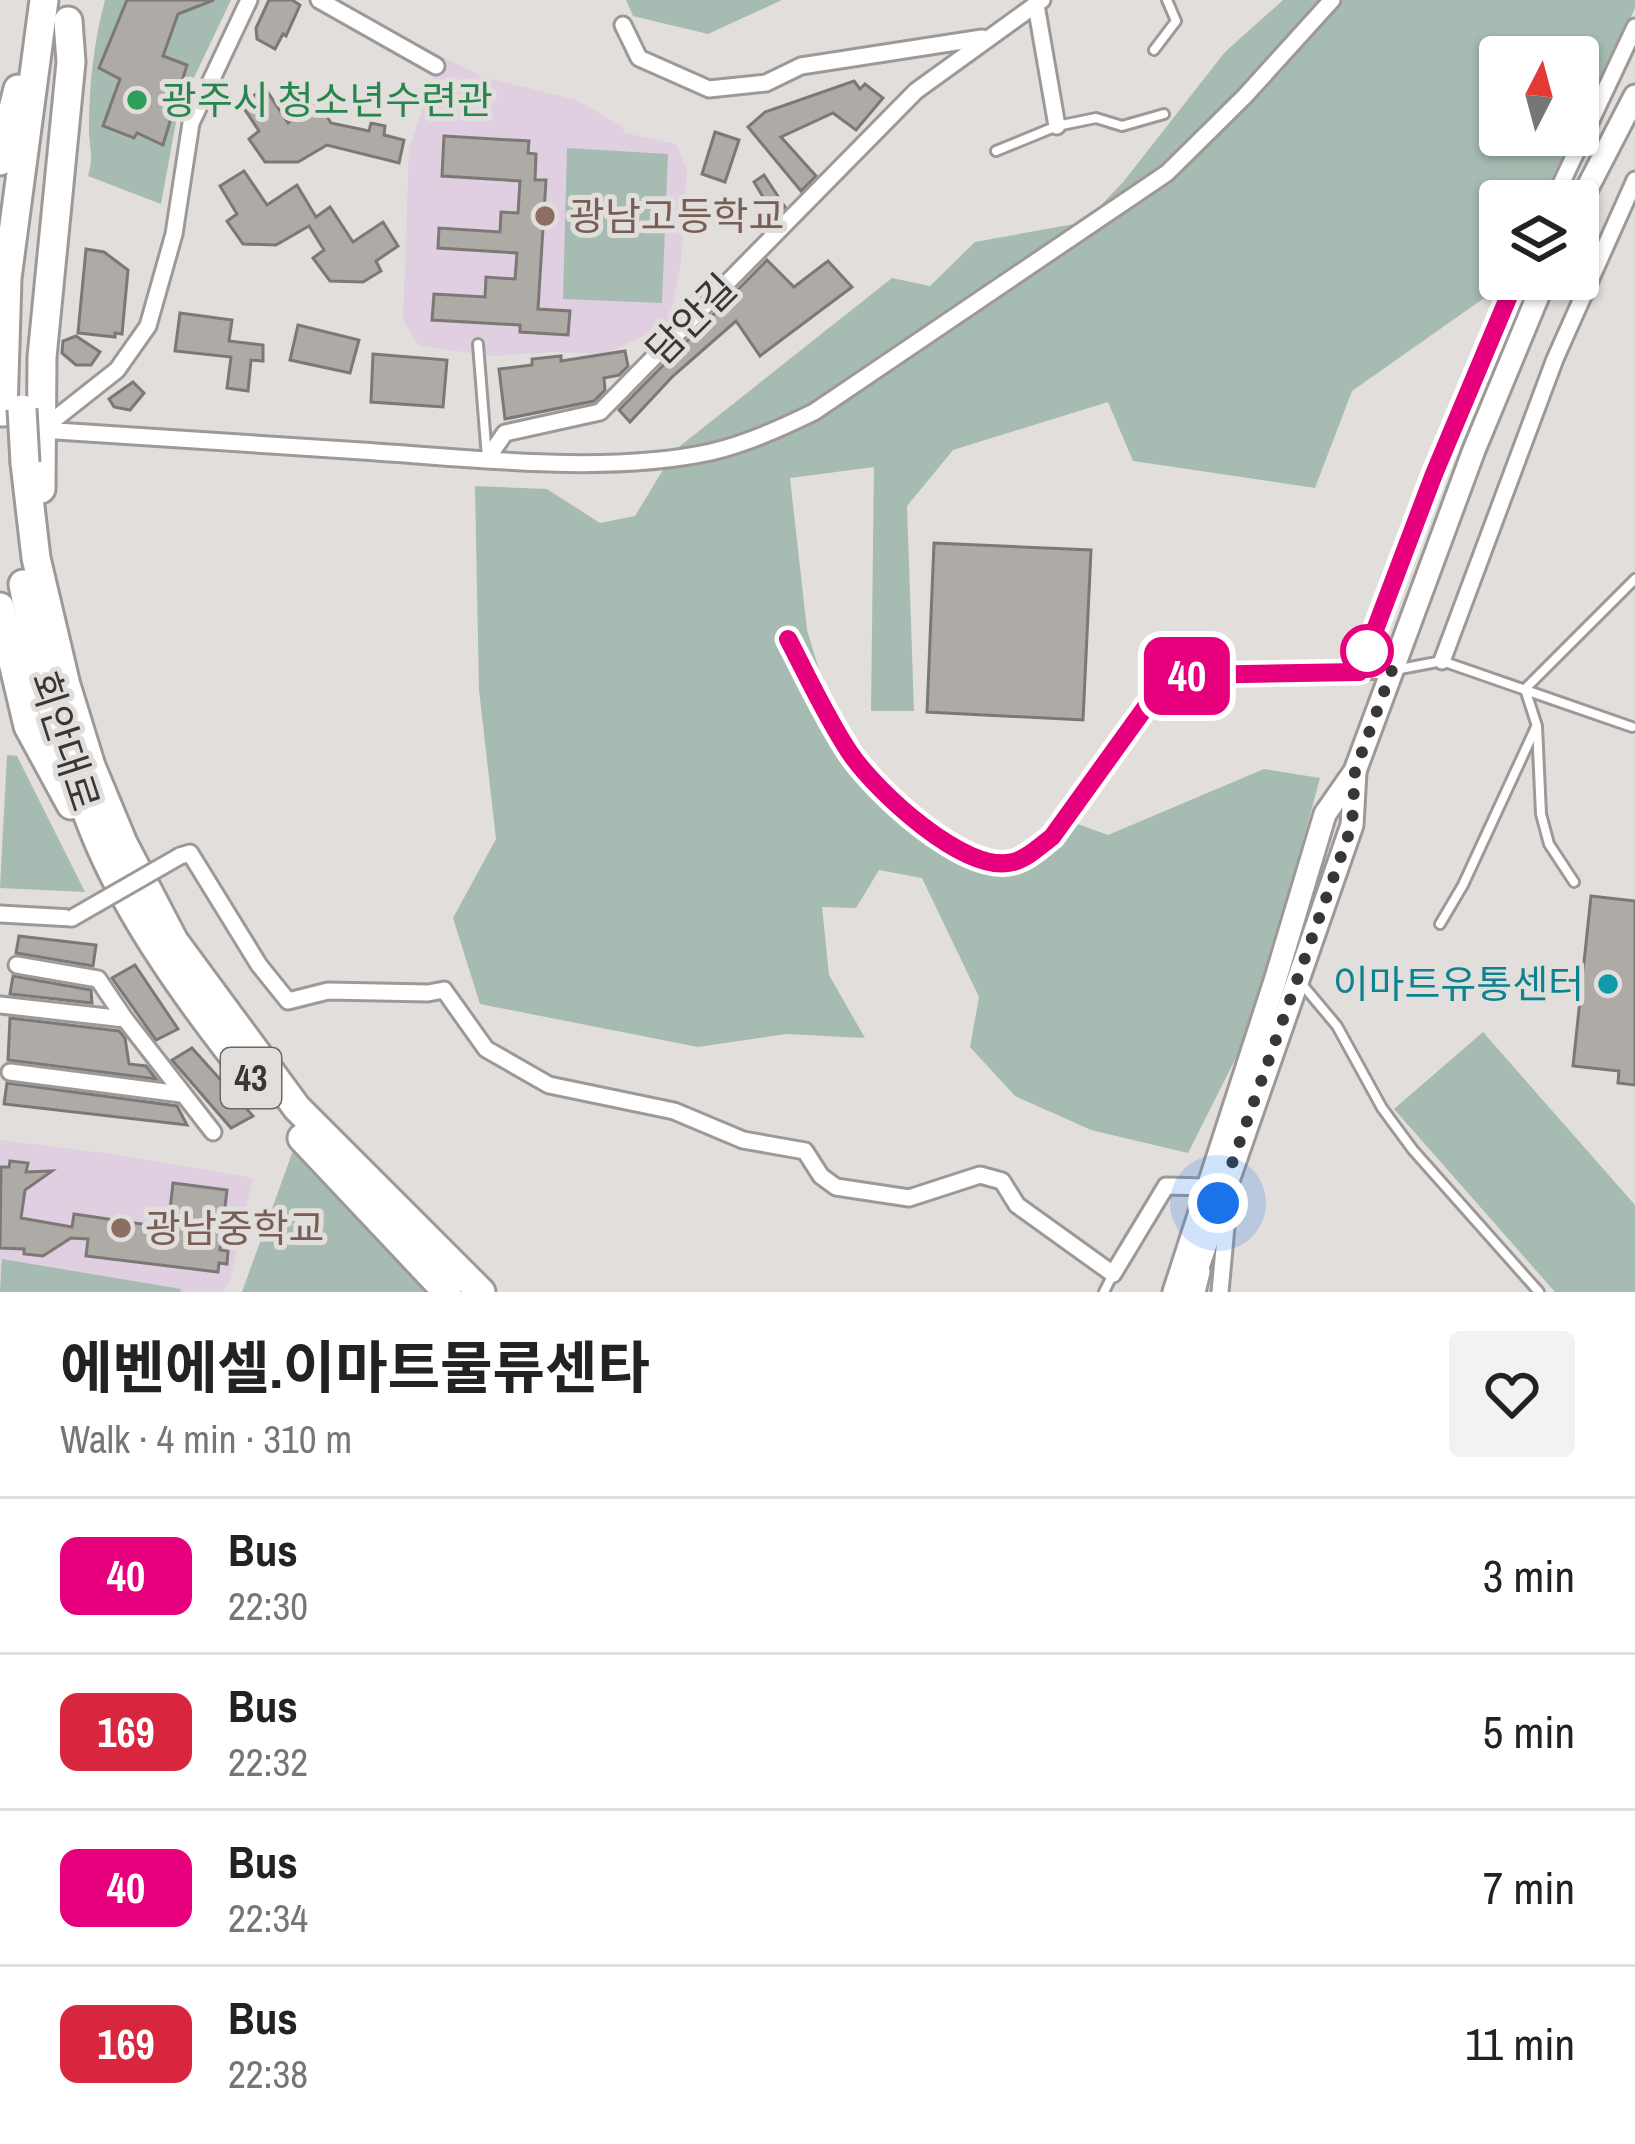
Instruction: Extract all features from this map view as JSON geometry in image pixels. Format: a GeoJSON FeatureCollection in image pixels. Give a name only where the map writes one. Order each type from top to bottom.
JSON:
{"type":"FeatureCollection","features":[{"type":"Feature","properties":{"kind":"highway","name":"회안대로"},"geometry":{"type":"LineString","coordinates":[[56,9],[29,236],[21,349],[20,571],[47,698],[95,835],[164,958],[215,1034],[277,1111],[447,1292]]}},
{"type":"Feature","properties":{"kind":"highway"},"geometry":{"type":"LineString","coordinates":[[0,161],[56,9]]}},
{"type":"Feature","properties":{"kind":"highway","name":"회안대로"},"geometry":{"type":"LineString","coordinates":[[21,436],[36,558],[66,685],[123,843],[174,941],[297,1108],[481,1292]]}},
{"type":"Feature","properties":{"kind":"highway"},"geometry":{"type":"LineString","coordinates":[[0,608],[28,726],[68,801],[95,835]]}},
{"type":"Feature","properties":{"kind":"street"},"geometry":{"type":"LineString","coordinates":[[21,436],[117,370],[148,326],[174,234],[191,123],[249,0]]}},
{"type":"Feature","properties":{"kind":"street"},"geometry":{"type":"LineString","coordinates":[[319,0],[436,66]]}},
{"type":"Feature","properties":{"kind":"street"},"geometry":{"type":"LineString","coordinates":[[21,436],[487,459],[658,460],[712,452],[765,436],[814,412],[1167,173],[1333,0]]}},
{"type":"Feature","properties":{"kind":"street"},"geometry":{"type":"LineString","coordinates":[[1039,3],[1057,126]]}},
{"type":"Feature","properties":{"kind":"street","name":"담안길"},"geometry":{"type":"LineString","coordinates":[[487,459],[505,433],[600,412],[916,91],[1039,3]]}},
{"type":"Feature","properties":{"kind":"street"},"geometry":{"type":"LineString","coordinates":[[623,25],[639,58],[709,89],[766,83],[801,66],[988,37]]}},
{"type":"Feature","properties":{"kind":"street"},"geometry":{"type":"LineString","coordinates":[[1563,180],[1635,26]]}},
{"type":"Feature","properties":{"kind":"street"},"geometry":{"type":"LineString","coordinates":[[1592,180],[1635,97]]}},
{"type":"Feature","properties":{"kind":"street"},"geometry":{"type":"LineString","coordinates":[[1442,662],[1526,433],[1635,180]]}},
{"type":"Feature","properties":{"kind":"street"},"geometry":{"type":"LineString","coordinates":[[1615,220],[1635,220]]}},
{"type":"Feature","properties":{"kind":"street"},"geometry":{"type":"LineString","coordinates":[[1359,672],[1507,300]]}},
{"type":"Feature","properties":{"kind":"street"},"geometry":{"type":"LineString","coordinates":[[1183,1286],[1208,1187],[1324,814],[1355,771],[1474,450],[1536,300]]}},
{"type":"Feature","properties":{"kind":"street"},"geometry":{"type":"LineString","coordinates":[[1162,663],[1193,675],[1392,670]]}},
{"type":"Feature","properties":{"kind":"street"},"geometry":{"type":"LineString","coordinates":[[1183,1286],[1230,1175],[1352,825],[1355,771]]}},
{"type":"Feature","properties":{"kind":"street"},"geometry":{"type":"LineString","coordinates":[[0,914],[72,918],[190,853],[241,938],[288,1001],[328,991],[444,990],[486,1049],[549,1085],[674,1111],[743,1140],[805,1150],[821,1176],[836,1187],[909,1198],[980,1175],[1002,1181],[1017,1205],[1113,1274],[1166,1186],[1208,1187]]}},
{"type":"Feature","properties":{"kind":"street"},"geometry":{"type":"LineString","coordinates":[[17,965],[98,979],[213,1132]]}},
{"type":"Feature","properties":{"kind":"street"},"geometry":{"type":"LineString","coordinates":[[0,1005],[125,1019]]}},
{"type":"Feature","properties":{"kind":"street"},"geometry":{"type":"LineString","coordinates":[[10,1072],[182,1094]]}},
{"type":"Feature","properties":{"kind":"street"},"geometry":{"type":"LineString","coordinates":[[1220,1292],[1230,1175]]}},
{"type":"Feature","properties":{"kind":"lane"},"geometry":{"type":"LineString","coordinates":[[1154,50],[1176,21],[1167,0]]}},
{"type":"Feature","properties":{"kind":"lane"},"geometry":{"type":"LineString","coordinates":[[996,152],[1057,126],[1096,118],[1122,126],[1164,114]]}},
{"type":"Feature","properties":{"kind":"lane"},"geometry":{"type":"LineString","coordinates":[[478,344],[487,459]]}},
{"type":"Feature","properties":{"kind":"lane"},"geometry":{"type":"LineString","coordinates":[[1525,689],[1635,579]]}},
{"type":"Feature","properties":{"kind":"lane"},"geometry":{"type":"LineString","coordinates":[[788,639],[863,770],[927,829],[959,851],[997,863],[1028,855],[1052,837],[1153,692],[1163,683],[1193,675]]}},
{"type":"Feature","properties":{"kind":"lane"},"geometry":{"type":"LineString","coordinates":[[1392,670],[1442,662],[1632,727]]}},
{"type":"Feature","properties":{"kind":"lane"},"geometry":{"type":"LineString","coordinates":[[1525,689],[1537,726],[1541,814],[1549,844],[1574,882]]}},
{"type":"Feature","properties":{"kind":"lane"},"geometry":{"type":"LineString","coordinates":[[1440,924],[1537,726]]}},
{"type":"Feature","properties":{"kind":"lane"},"geometry":{"type":"LineString","coordinates":[[1296,977],[1336,1025],[1382,1108],[1412,1150],[1539,1292]]}},
{"type":"Feature","properties":{"kind":"lane"},"geometry":{"type":"LineString","coordinates":[[1104,1292],[1113,1274]]}},
{"type":"Feature","properties":{"kind":"shaded area","name":"광남고등학교"},"geometry":{"type":"Polygon","coordinates":[[[441,56],[484,77],[576,100],[620,125],[625,133],[676,144],[687,170],[681,262],[669,323],[606,354],[495,356],[419,346],[403,320],[409,149],[441,56]]]}},
{"type":"Feature","properties":{"kind":"shaded area","name":"광남중학교"},"geometry":{"type":"Polygon","coordinates":[[[0,1140],[253,1178],[230,1279],[222,1292],[0,1292],[0,1140]]]}},
{"type":"Feature","properties":{"kind":"green space","name":"광주시 청소년수련관"},"geometry":{"type":"Polygon","coordinates":[[[105,0],[231,0],[178,111],[161,204],[88,176],[91,80],[105,0]]]}},
{"type":"Feature","properties":{"kind":"green space"},"geometry":{"type":"Polygon","coordinates":[[[626,0],[782,0],[708,34],[633,16],[626,0]]]}},
{"type":"Feature","properties":{"kind":"green space"},"geometry":{"type":"Polygon","coordinates":[[[1283,0],[1635,0],[1599,86],[1599,36],[1479,36],[1479,156],[1566,156],[1555,180],[1479,180],[1481,300],[1352,391],[1315,488],[1133,461],[1108,402],[953,450],[907,506],[914,711],[871,711],[874,467],[790,478],[807,630],[825,690],[860,754],[871,789],[964,864],[994,874],[1026,866],[1075,823],[1108,835],[1264,769],[1320,778],[1255,1020],[1188,1153],[1091,1130],[1015,1096],[970,1047],[979,997],[922,878],[879,870],[856,908],[822,907],[829,975],[865,1038],[786,1034],[698,1047],[480,1004],[453,918],[496,839],[479,690],[475,486],[547,489],[600,523],[635,516],[675,450],[892,278],[930,286],[975,242],[1085,222],[1124,181],[1225,52],[1283,0]]]}},
{"type":"Feature","properties":{"kind":"green space"},"geometry":{"type":"Polygon","coordinates":[[[567,148],[668,154],[662,303],[563,299],[567,148]]]}},
{"type":"Feature","properties":{"kind":"green space"},"geometry":{"type":"Polygon","coordinates":[[[7,755],[17,756],[85,892],[0,888],[7,755]]]}},
{"type":"Feature","properties":{"kind":"green space"},"geometry":{"type":"Polygon","coordinates":[[[1483,1032],[1635,1205],[1635,1292],[1555,1292],[1394,1109],[1483,1032]]]}},
{"type":"Feature","properties":{"kind":"green space"},"geometry":{"type":"Polygon","coordinates":[[[295,1145],[434,1292],[242,1292],[295,1145]]]}},
{"type":"Feature","properties":{"kind":"green space"},"geometry":{"type":"Polygon","coordinates":[[[2,1259],[181,1289],[0,1292],[2,1259]]]}},
{"type":"Feature","properties":{"kind":"building"},"geometry":{"type":"Polygon","coordinates":[[[127,0],[214,0],[178,14],[163,56],[187,65],[163,145],[103,126],[120,79],[99,68],[127,0]]]}},
{"type":"Feature","properties":{"kind":"building"},"geometry":{"type":"Polygon","coordinates":[[[269,0],[292,0],[300,5],[275,49],[257,39],[256,28],[269,0]]]}},
{"type":"Feature","properties":{"kind":"building"},"geometry":{"type":"Polygon","coordinates":[[[854,81],[860,89],[865,84],[883,98],[856,130],[833,113],[781,137],[816,176],[801,191],[748,127],[765,112],[854,81]]]}},
{"type":"Feature","properties":{"kind":"building"},"geometry":{"type":"Polygon","coordinates":[[[265,88],[288,123],[318,102],[331,123],[369,131],[371,123],[385,126],[384,135],[404,140],[399,163],[327,145],[298,162],[265,162],[249,139],[259,131],[241,104],[265,88]]]}},
{"type":"Feature","properties":{"kind":"building"},"geometry":{"type":"Polygon","coordinates":[[[715,132],[739,140],[725,182],[702,174],[715,132]]]}},
{"type":"Feature","properties":{"kind":"building"},"geometry":{"type":"Polygon","coordinates":[[[444,136],[529,141],[528,153],[536,154],[535,180],[546,180],[538,309],[570,311],[568,335],[520,332],[520,325],[432,320],[434,294],[485,297],[486,277],[515,279],[517,253],[438,248],[439,228],[500,232],[501,212],[518,213],[520,181],[442,176],[444,136]]]}},
{"type":"Feature","properties":{"kind":"building"},"geometry":{"type":"Polygon","coordinates":[[[244,171],[267,205],[297,185],[316,217],[330,207],[353,242],[383,222],[398,246],[376,261],[381,271],[363,282],[330,281],[313,258],[324,250],[309,226],[276,245],[243,244],[227,221],[237,214],[220,186],[244,171]]]}},
{"type":"Feature","properties":{"kind":"building"},"geometry":{"type":"Polygon","coordinates":[[[764,175],[785,207],[775,217],[754,182],[764,175]]]}},
{"type":"Feature","properties":{"kind":"building"},"geometry":{"type":"Polygon","coordinates":[[[86,249],[104,252],[128,270],[122,334],[115,333],[115,337],[78,333],[86,249]]]}},
{"type":"Feature","properties":{"kind":"building"},"geometry":{"type":"Polygon","coordinates":[[[767,260],[794,287],[828,261],[852,287],[760,356],[736,321],[673,376],[630,422],[619,410],[767,260]]]}},
{"type":"Feature","properties":{"kind":"building"},"geometry":{"type":"Polygon","coordinates":[[[180,313],[232,320],[229,341],[263,345],[263,361],[251,360],[248,391],[227,388],[231,357],[175,351],[180,313]]]}},
{"type":"Feature","properties":{"kind":"building"},"geometry":{"type":"Polygon","coordinates":[[[298,325],[359,340],[350,373],[290,360],[298,325]]]}},
{"type":"Feature","properties":{"kind":"building"},"geometry":{"type":"Polygon","coordinates":[[[76,336],[100,352],[91,365],[76,365],[62,353],[63,341],[76,336]]]}},
{"type":"Feature","properties":{"kind":"building"},"geometry":{"type":"Polygon","coordinates":[[[625,351],[628,366],[619,375],[604,378],[605,390],[594,401],[505,419],[499,369],[532,365],[532,359],[561,356],[561,361],[625,351]]]}},
{"type":"Feature","properties":{"kind":"building"},"geometry":{"type":"Polygon","coordinates":[[[373,354],[447,360],[443,407],[371,402],[373,354]]]}},
{"type":"Feature","properties":{"kind":"building"},"geometry":{"type":"Polygon","coordinates":[[[133,382],[144,393],[130,410],[114,407],[109,399],[133,382]]]}},
{"type":"Feature","properties":{"kind":"building"},"geometry":{"type":"Polygon","coordinates":[[[934,543],[1091,550],[1083,720],[927,712],[934,543]]]}},
{"type":"Feature","properties":{"kind":"building","name":"이마트유통센터"},"geometry":{"type":"Polygon","coordinates":[[[1591,896],[1635,901],[1635,1085],[1618,1083],[1619,1071],[1573,1066],[1591,896]]]}},
{"type":"Feature","properties":{"kind":"building"},"geometry":{"type":"Polygon","coordinates":[[[19,936],[96,945],[93,966],[16,953],[19,936]]]}},
{"type":"Feature","properties":{"kind":"building"},"geometry":{"type":"Polygon","coordinates":[[[135,965],[178,1029],[156,1040],[112,978],[135,965]]]}},
{"type":"Feature","properties":{"kind":"building"},"geometry":{"type":"Polygon","coordinates":[[[13,976],[91,990],[92,1003],[10,994],[13,976]]]}},
{"type":"Feature","properties":{"kind":"building"},"geometry":{"type":"Polygon","coordinates":[[[10,1018],[119,1031],[125,1038],[129,1064],[146,1066],[156,1079],[8,1060],[10,1018]]]}},
{"type":"Feature","properties":{"kind":"building"},"geometry":{"type":"Polygon","coordinates":[[[192,1048],[253,1116],[231,1128],[172,1060],[192,1048]]]}},
{"type":"Feature","properties":{"kind":"building"},"geometry":{"type":"Polygon","coordinates":[[[7,1083],[177,1106],[187,1125],[4,1104],[7,1083]]]}},
{"type":"Feature","properties":{"kind":"building"},"geometry":{"type":"Polygon","coordinates":[[[10,1161],[28,1163],[26,1172],[52,1171],[25,1190],[21,1218],[72,1227],[74,1214],[168,1228],[173,1183],[227,1190],[220,1250],[228,1251],[227,1264],[219,1263],[218,1272],[86,1256],[88,1239],[71,1238],[43,1256],[0,1248],[1,1167],[9,1167],[10,1161]]]}},
{"type":"Feature","properties":{"kind":"bus line","name":"40"},"geometry":{"type":"LineString","coordinates":[[788,639],[848,751],[927,829],[976,859],[1012,862],[1028,855],[1052,837],[1163,683],[1193,675],[1359,672],[1507,300]]}},
{"type":"Feature","properties":{"kind":"place","name":"광주시 청소년수련관"},"geometry":{"type":"Point","coordinates":[137,100]}},
{"type":"Feature","properties":{"kind":"place","name":"광남고등학교"},"geometry":{"type":"Point","coordinates":[545,216]}},
{"type":"Feature","properties":{"kind":"place","name":"이마트유통센터"},"geometry":{"type":"Point","coordinates":[1608,984]}},
{"type":"Feature","properties":{"kind":"place","name":"광남중학교"},"geometry":{"type":"Point","coordinates":[121,1228]}},
{"type":"Feature","properties":{"kind":"route"},"geometry":{"type":"LineString","coordinates":[[1218,1203],[1352,825],[1355,771],[1392,670],[1359,672],[1374,632],[1367,651]]}}]}
